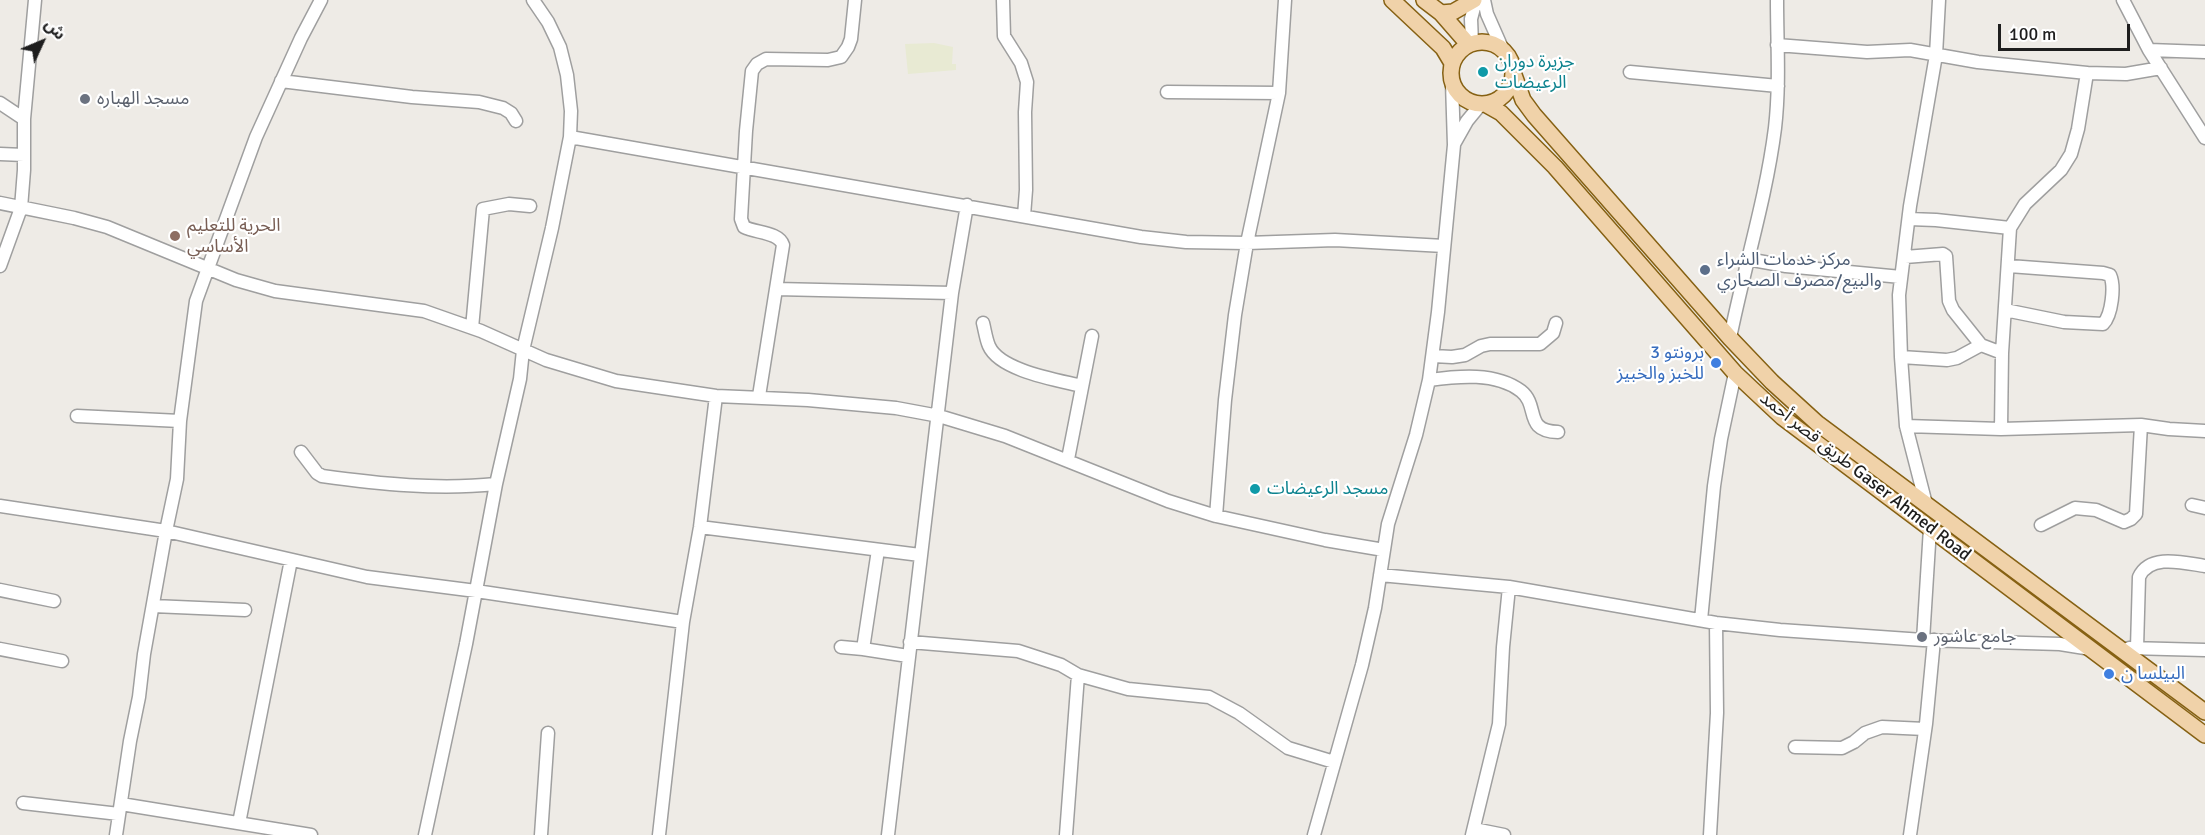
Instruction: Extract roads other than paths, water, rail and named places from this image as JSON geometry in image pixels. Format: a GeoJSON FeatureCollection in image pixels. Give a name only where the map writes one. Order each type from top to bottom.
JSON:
{"type":"FeatureCollection","features":[{"type":"Feature","properties":{"kind":"main road"},"geometry":{"type":"LineString","coordinates":[[1392,0],[1443,48],[1452,63]]}},
{"type":"Feature","properties":{"kind":"main road"},"geometry":{"type":"LineString","coordinates":[[1424,0],[1441,13],[1470,43]]}},
{"type":"Feature","properties":{"kind":"main road"},"geometry":{"type":"LineString","coordinates":[[1441,13],[1453,12],[1475,0]]}},
{"type":"Feature","properties":{"kind":"main road"},"geometry":{"type":"LineString","coordinates":[[1482,41],[1493,43],[1502,48],[1511,60],[1514,75],[1511,86],[1505,95],[1496,101],[1483,104],[1474,103],[1461,96],[1452,83],[1452,63],[1458,52],[1470,43],[1482,41]]}},
{"type":"Feature","properties":{"kind":"main road","name":"طريق قصر أحمد Gaser Ahmed Road"},"geometry":{"type":"LineString","coordinates":[[1514,75],[1523,100],[1534,115],[1730,338],[1772,382],[1818,423],[2205,712]]}},
{"type":"Feature","properties":{"kind":"main road","name":"طريق قصر أحمد Gaser Ahmed Road"},"geometry":{"type":"LineString","coordinates":[[1483,104],[1501,113],[1555,166],[1735,373],[1782,417],[2205,735]]}},
{"type":"Feature","properties":{"kind":"street"},"geometry":{"type":"LineString","coordinates":[[0,266],[21,208],[24,119],[35,0]]}},
{"type":"Feature","properties":{"kind":"street"},"geometry":{"type":"LineString","coordinates":[[116,835],[165,531],[177,479],[180,421],[196,301],[252,146],[301,38],[321,0]]}},
{"type":"Feature","properties":{"kind":"street"},"geometry":{"type":"LineString","coordinates":[[425,835],[496,484],[520,379],[523,350],[554,219],[570,137],[571,111],[567,75],[560,47],[548,22],[533,0]]}},
{"type":"Feature","properties":{"kind":"street"},"geometry":{"type":"LineString","coordinates":[[759,396],[783,245],[776,237],[744,227],[741,219],[743,167],[752,71],[757,64],[766,59],[828,60],[841,57],[850,39],[855,0]]}},
{"type":"Feature","properties":{"kind":"street"},"geometry":{"type":"LineString","coordinates":[[1003,0],[1004,36],[1021,63],[1027,82],[1024,216]]}},
{"type":"Feature","properties":{"kind":"street"},"geometry":{"type":"LineString","coordinates":[[1216,516],[1230,348],[1247,243],[1279,93],[1285,0]]}},
{"type":"Feature","properties":{"kind":"street"},"geometry":{"type":"LineString","coordinates":[[1470,43],[1475,0]]}},
{"type":"Feature","properties":{"kind":"street"},"geometry":{"type":"LineString","coordinates":[[1484,0],[1487,14],[1502,48]]}},
{"type":"Feature","properties":{"kind":"street"},"geometry":{"type":"LineString","coordinates":[[1730,338],[1769,164],[1778,86],[1777,0]]}},
{"type":"Feature","properties":{"kind":"street"},"geometry":{"type":"LineString","coordinates":[[1926,504],[1906,426],[1899,295],[1936,55],[1939,0]]}},
{"type":"Feature","properties":{"kind":"street"},"geometry":{"type":"LineString","coordinates":[[2123,0],[2149,50],[2205,138]]}},
{"type":"Feature","properties":{"kind":"street"},"geometry":{"type":"LineString","coordinates":[[1777,45],[1867,52],[1910,50],[1978,62],[2087,73],[2126,74],[2161,68]]}},
{"type":"Feature","properties":{"kind":"street"},"geometry":{"type":"LineString","coordinates":[[2149,50],[2205,52]]}},
{"type":"Feature","properties":{"kind":"street"},"geometry":{"type":"LineString","coordinates":[[1630,72],[1778,86]]}},
{"type":"Feature","properties":{"kind":"street"},"geometry":{"type":"LineString","coordinates":[[2001,429],[2002,353],[2010,228],[2025,204],[2061,170],[2071,154],[2078,129],[2087,73]]}},
{"type":"Feature","properties":{"kind":"street"},"geometry":{"type":"LineString","coordinates":[[281,81],[412,97],[486,103],[503,108],[511,113],[516,121]]}},
{"type":"Feature","properties":{"kind":"street"},"geometry":{"type":"LineString","coordinates":[[1314,835],[1362,665],[1375,608],[1388,524],[1416,435],[1429,380],[1454,145],[1452,83]]}},
{"type":"Feature","properties":{"kind":"street"},"geometry":{"type":"LineString","coordinates":[[1167,92],[1279,93]]}},
{"type":"Feature","properties":{"kind":"street"},"geometry":{"type":"LineString","coordinates":[[0,104],[24,119]]}},
{"type":"Feature","properties":{"kind":"street"},"geometry":{"type":"LineString","coordinates":[[1454,145],[1467,121],[1483,104]]}},
{"type":"Feature","properties":{"kind":"street"},"geometry":{"type":"LineString","coordinates":[[570,137],[1141,237],[1186,242],[1247,243],[1335,240],[1444,246]]}},
{"type":"Feature","properties":{"kind":"street"},"geometry":{"type":"LineString","coordinates":[[0,154],[24,155]]}},
{"type":"Feature","properties":{"kind":"street"},"geometry":{"type":"LineString","coordinates":[[0,202],[107,227],[236,280],[276,291],[424,311],[570,368],[616,381],[716,396],[759,396],[896,408],[939,416],[1005,436],[1068,459],[1168,501],[1216,516],[1325,540],[1384,550]]}},
{"type":"Feature","properties":{"kind":"street"},"geometry":{"type":"LineString","coordinates":[[472,328],[483,209],[510,204],[530,206]]}},
{"type":"Feature","properties":{"kind":"street"},"geometry":{"type":"LineString","coordinates":[[888,835],[952,293],[967,205]]}},
{"type":"Feature","properties":{"kind":"street"},"geometry":{"type":"LineString","coordinates":[[1909,219],[2010,228]]}},
{"type":"Feature","properties":{"kind":"street"},"geometry":{"type":"LineString","coordinates":[[1905,257],[1943,254],[1946,256],[1949,301],[1953,310],[1981,345],[2002,353]]}},
{"type":"Feature","properties":{"kind":"street"},"geometry":{"type":"LineString","coordinates":[[1747,259],[1786,266],[1900,277]]}},
{"type":"Feature","properties":{"kind":"street"},"geometry":{"type":"LineString","coordinates":[[2005,310],[2064,322],[2103,324],[2108,317],[2113,281],[2110,275],[2103,273],[2008,266]]}},
{"type":"Feature","properties":{"kind":"street"},"geometry":{"type":"LineString","coordinates":[[776,289],[952,293]]}},
{"type":"Feature","properties":{"kind":"street"},"geometry":{"type":"LineString","coordinates":[[982,323],[990,348],[1002,359],[1022,371],[1082,386]]}},
{"type":"Feature","properties":{"kind":"street"},"geometry":{"type":"LineString","coordinates":[[1433,356],[1465,355],[1490,344],[1540,344],[1553,333],[1556,323]]}},
{"type":"Feature","properties":{"kind":"street"},"geometry":{"type":"LineString","coordinates":[[1068,459],[1092,336]]}},
{"type":"Feature","properties":{"kind":"street"},"geometry":{"type":"LineString","coordinates":[[1901,357],[1947,360],[1957,358],[1981,345]]}},
{"type":"Feature","properties":{"kind":"street"},"geometry":{"type":"LineString","coordinates":[[1701,620],[1714,486],[1735,373]]}},
{"type":"Feature","properties":{"kind":"street"},"geometry":{"type":"LineString","coordinates":[[1429,380],[1469,376],[1504,382],[1521,391],[1528,398],[1534,422],[1549,432],[1558,432]]}},
{"type":"Feature","properties":{"kind":"street"},"geometry":{"type":"LineString","coordinates":[[659,835],[683,622],[700,527],[716,396]]}},
{"type":"Feature","properties":{"kind":"street"},"geometry":{"type":"LineString","coordinates":[[76,416],[180,421]]}},
{"type":"Feature","properties":{"kind":"street"},"geometry":{"type":"LineString","coordinates":[[1906,426],[2001,429],[2141,425],[2205,431]]}},
{"type":"Feature","properties":{"kind":"street"},"geometry":{"type":"LineString","coordinates":[[2041,525],[2075,508],[2096,510],[2124,522],[2136,514],[2141,425]]}},
{"type":"Feature","properties":{"kind":"street"},"geometry":{"type":"LineString","coordinates":[[302,452],[322,476],[427,487],[462,488],[496,484]]}},
{"type":"Feature","properties":{"kind":"street"},"geometry":{"type":"LineString","coordinates":[[0,506],[165,531],[367,577],[683,622]]}},
{"type":"Feature","properties":{"kind":"street"},"geometry":{"type":"LineString","coordinates":[[700,527],[920,555]]}},
{"type":"Feature","properties":{"kind":"street"},"geometry":{"type":"LineString","coordinates":[[1910,835],[1925,729],[1930,528]]}},
{"type":"Feature","properties":{"kind":"street"},"geometry":{"type":"LineString","coordinates":[[863,649],[878,550]]}},
{"type":"Feature","properties":{"kind":"street"},"geometry":{"type":"LineString","coordinates":[[239,823],[291,560]]}},
{"type":"Feature","properties":{"kind":"street"},"geometry":{"type":"LineString","coordinates":[[2137,648],[2139,577],[2142,569],[2150,564],[2174,561],[2205,566]]}},
{"type":"Feature","properties":{"kind":"street"},"geometry":{"type":"LineString","coordinates":[[1380,575],[1509,587],[1716,623],[1780,630],[1928,640],[2060,644],[2091,649]]}},
{"type":"Feature","properties":{"kind":"street"},"geometry":{"type":"LineString","coordinates":[[1504,835],[1473,832],[1499,724],[1509,587]]}},
{"type":"Feature","properties":{"kind":"street"},"geometry":{"type":"LineString","coordinates":[[0,590],[54,601]]}},
{"type":"Feature","properties":{"kind":"street"},"geometry":{"type":"LineString","coordinates":[[153,606],[245,610]]}},
{"type":"Feature","properties":{"kind":"street"},"geometry":{"type":"LineString","coordinates":[[1710,835],[1717,713],[1716,623]]}},
{"type":"Feature","properties":{"kind":"street"},"geometry":{"type":"LineString","coordinates":[[910,642],[1018,651],[1061,665],[1078,675],[1128,689],[1209,697],[1239,713],[1288,748],[1334,762]]}},
{"type":"Feature","properties":{"kind":"street"},"geometry":{"type":"LineString","coordinates":[[841,647],[908,656]]}},
{"type":"Feature","properties":{"kind":"street"},"geometry":{"type":"LineString","coordinates":[[2119,648],[2205,650]]}},
{"type":"Feature","properties":{"kind":"street"},"geometry":{"type":"LineString","coordinates":[[0,649],[62,661]]}},
{"type":"Feature","properties":{"kind":"street"},"geometry":{"type":"LineString","coordinates":[[1066,835],[1078,675]]}},
{"type":"Feature","properties":{"kind":"street"},"geometry":{"type":"LineString","coordinates":[[1795,747],[1842,748],[1879,727],[1925,729]]}},
{"type":"Feature","properties":{"kind":"street"},"geometry":{"type":"LineString","coordinates":[[541,835],[548,733]]}},
{"type":"Feature","properties":{"kind":"street"},"geometry":{"type":"LineString","coordinates":[[23,803],[120,809],[239,823],[311,835]]}},
{"type":"Feature","properties":{"kind":"place","name":"جزيرة دوران الرعيضات"},"geometry":{"type":"Point","coordinates":[1483,72]}},
{"type":"Feature","properties":{"kind":"place","name":"مسجد الهباره"},"geometry":{"type":"Point","coordinates":[85,99]}},
{"type":"Feature","properties":{"kind":"place","name":"الحرية للتعليم الأساسي"},"geometry":{"type":"Point","coordinates":[175,236]}},
{"type":"Feature","properties":{"kind":"place","name":"مركز خدمات الشراء والبيع/مصرف الصحاري"},"geometry":{"type":"Point","coordinates":[1705,270]}},
{"type":"Feature","properties":{"kind":"place","name":"برونتو 3 للخبز والخبيز"},"geometry":{"type":"Point","coordinates":[1716,363]}},
{"type":"Feature","properties":{"kind":"place","name":"مسجد الرعيضات"},"geometry":{"type":"Point","coordinates":[1255,489]}},
{"type":"Feature","properties":{"kind":"place","name":"جامع عاشور"},"geometry":{"type":"Point","coordinates":[1922,637]}},
{"type":"Feature","properties":{"kind":"place","name":"البيلسا ن"},"geometry":{"type":"Point","coordinates":[2109,674]}}]}
